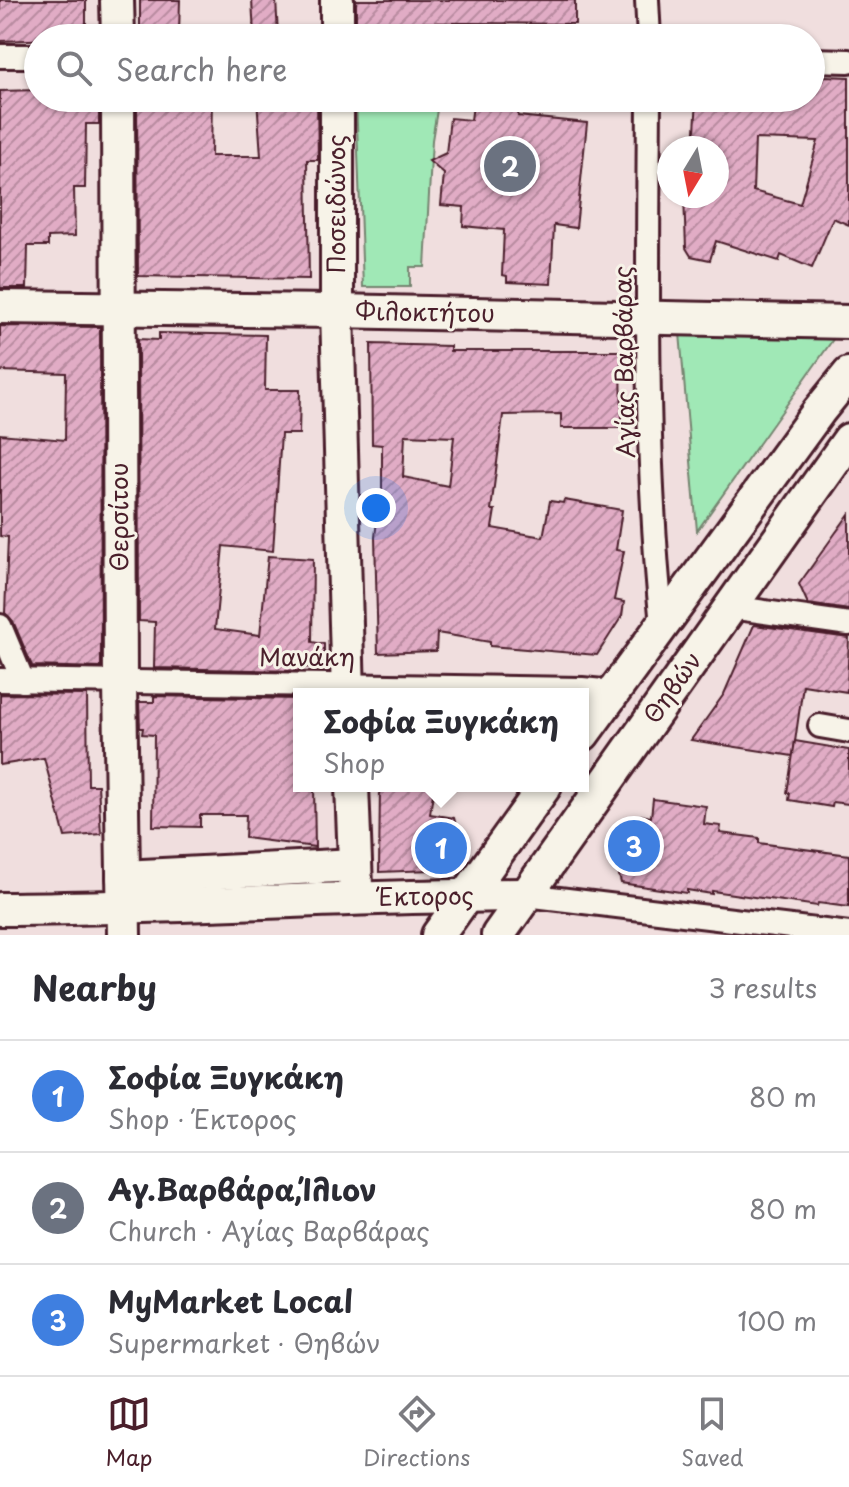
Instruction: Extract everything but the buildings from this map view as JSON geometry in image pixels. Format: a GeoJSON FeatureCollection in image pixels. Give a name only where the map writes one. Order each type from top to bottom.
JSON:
{"type":"FeatureCollection","features":[{"type":"Feature","properties":{"kind":"street"},"geometry":{"type":"LineString","coordinates":[[117,0],[118,24]]}},
{"type":"Feature","properties":{"kind":"street"},"geometry":{"type":"LineString","coordinates":[[337,0],[337,24]]}},
{"type":"Feature","properties":{"kind":"street"},"geometry":{"type":"LineString","coordinates":[[647,0],[648,24]]}},
{"type":"Feature","properties":{"kind":"street"},"geometry":{"type":"LineString","coordinates":[[0,56],[24,56]]}},
{"type":"Feature","properties":{"kind":"street"},"geometry":{"type":"LineString","coordinates":[[825,60],[849,61]]}},
{"type":"Feature","properties":{"kind":"street","name":"Θερσίτου"},"geometry":{"type":"LineString","coordinates":[[118,112],[124,907]]}},
{"type":"Feature","properties":{"kind":"street","name":"Ποσειδώνος"},"geometry":{"type":"LineString","coordinates":[[337,112],[337,311],[348,688]]}},
{"type":"Feature","properties":{"kind":"street","name":"Αγίας Βαρβάρας"},"geometry":{"type":"LineString","coordinates":[[649,112],[647,317],[657,577],[662,625]]}},
{"type":"Feature","properties":{"kind":"street","name":"Φιλοκτήτου"},"geometry":{"type":"LineString","coordinates":[[0,307],[849,322]]}},
{"type":"Feature","properties":{"kind":"street","name":"Θηβών"},"geometry":{"type":"LineString","coordinates":[[589,726],[849,374]]}},
{"type":"Feature","properties":{"kind":"street","name":"Θηβών"},"geometry":{"type":"LineString","coordinates":[[498,935],[849,440]]}},
{"type":"Feature","properties":{"kind":"street"},"geometry":{"type":"LineString","coordinates":[[730,607],[849,624]]}},
{"type":"Feature","properties":{"kind":"street"},"geometry":{"type":"LineString","coordinates":[[0,626],[11,680]]}},
{"type":"Feature","properties":{"kind":"street","name":"Μανάκη"},"geometry":{"type":"LineString","coordinates":[[11,680],[310,688]]}},
{"type":"Feature","properties":{"kind":"street","name":"Μανάκη"},"geometry":{"type":"LineString","coordinates":[[589,690],[614,692]]}},
{"type":"Feature","properties":{"kind":"street"},"geometry":{"type":"LineString","coordinates":[[820,726],[849,731]]}},
{"type":"Feature","properties":{"kind":"street"},"geometry":{"type":"LineString","coordinates":[[352,792],[357,898]]}},
{"type":"Feature","properties":{"kind":"street"},"geometry":{"type":"LineString","coordinates":[[438,935],[541,792]]}},
{"type":"Feature","properties":{"kind":"street","name":"Έκτορος"},"geometry":{"type":"LineString","coordinates":[[124,907],[355,865]]}},
{"type":"Feature","properties":{"kind":"street","name":"Έκτορος"},"geometry":{"type":"LineString","coordinates":[[0,909],[526,895],[849,934]]}},
{"type":"Feature","properties":{"kind":"green space"},"geometry":{"type":"Polygon","coordinates":[[[357,112],[437,112],[432,140],[425,267],[410,267],[410,287],[363,287],[357,112]]]}},
{"type":"Feature","properties":{"kind":"green space"},"geometry":{"type":"Polygon","coordinates":[[[680,333],[834,338],[697,531],[680,333]]]}},
{"type":"Feature","properties":{"kind":"place","name":"Αγ.Βαρβάρα,Ίλιον"},"geometry":{"type":"Point","coordinates":[510,166]}},
{"type":"Feature","properties":{"kind":"place","name":"MyMarket Local"},"geometry":{"type":"Point","coordinates":[634,846]}},
{"type":"Feature","properties":{"kind":"place","name":"Σοφία Ξυγκάκη"},"geometry":{"type":"Point","coordinates":[441,848]}}]}
